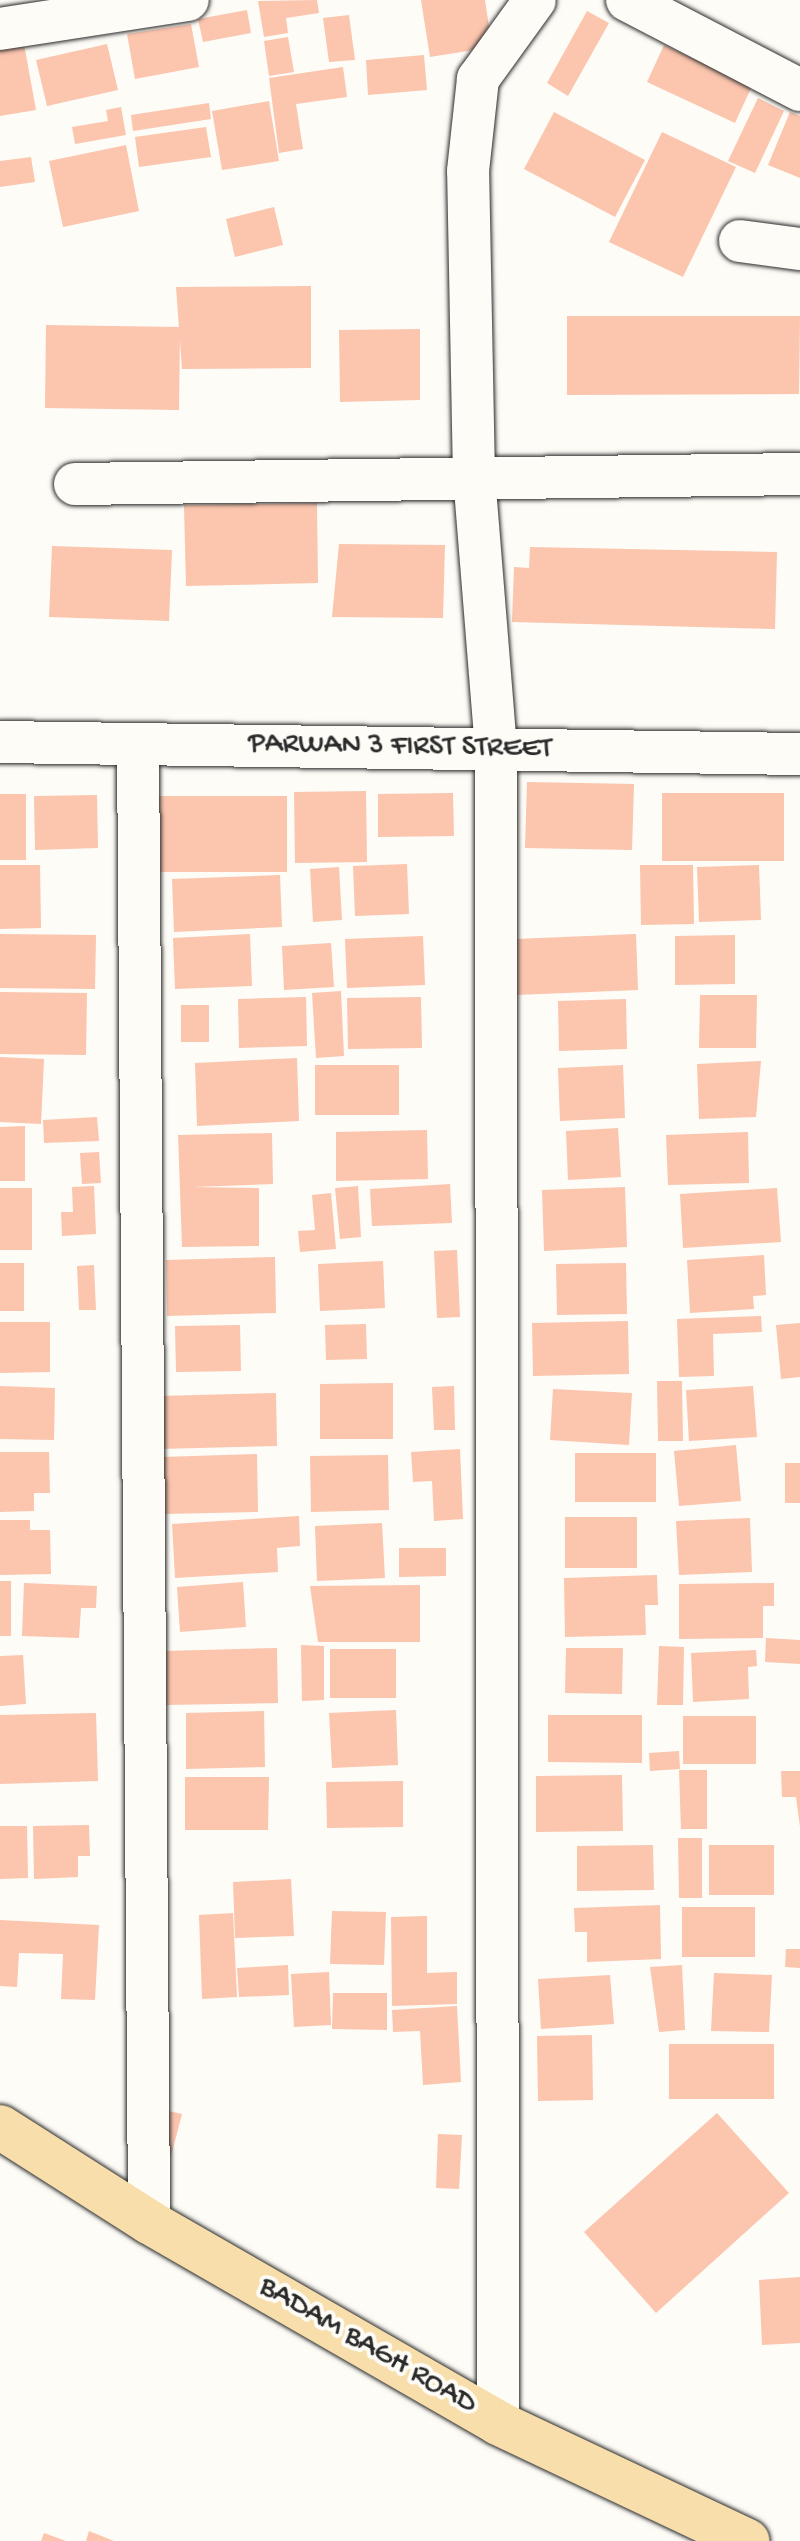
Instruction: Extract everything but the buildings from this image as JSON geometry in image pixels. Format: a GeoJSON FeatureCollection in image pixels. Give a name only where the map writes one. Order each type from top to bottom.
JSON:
{"type":"FeatureCollection","features":[{"type":"Feature","properties":{"kind":"main road","name":"BADAM BAGH ROAD"},"geometry":{"type":"LineString","coordinates":[[0,2127],[149,2222],[498,2423],[748,2541]]}},
{"type":"Feature","properties":{"kind":"street"},"geometry":{"type":"LineString","coordinates":[[0,29],[188,0]]}},
{"type":"Feature","properties":{"kind":"street"},"geometry":{"type":"LineString","coordinates":[[498,2423],[496,749],[474,478],[469,128],[478,79],[535,0]]}},
{"type":"Feature","properties":{"kind":"street"},"geometry":{"type":"LineString","coordinates":[[627,0],[800,90]]}},
{"type":"Feature","properties":{"kind":"street"},"geometry":{"type":"LineString","coordinates":[[740,241],[800,249]]}},
{"type":"Feature","properties":{"kind":"street"},"geometry":{"type":"LineString","coordinates":[[75,484],[800,474]]}},
{"type":"Feature","properties":{"kind":"street","name":"PARWAN 3 FIRST STREET"},"geometry":{"type":"LineString","coordinates":[[0,742],[800,754]]}},
{"type":"Feature","properties":{"kind":"street"},"geometry":{"type":"LineString","coordinates":[[138,744],[149,2222]]}}]}
